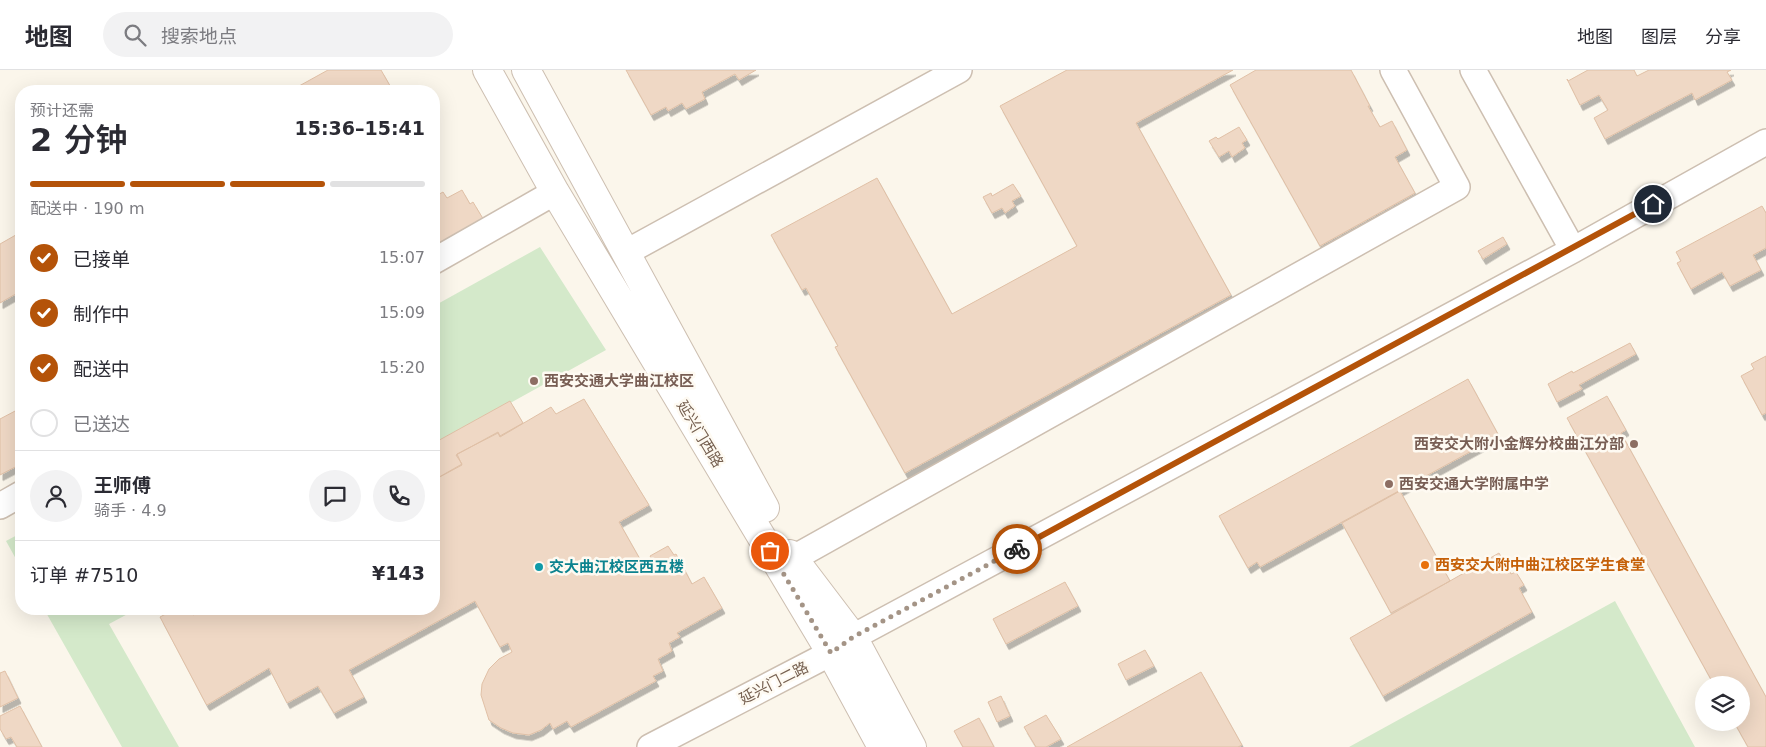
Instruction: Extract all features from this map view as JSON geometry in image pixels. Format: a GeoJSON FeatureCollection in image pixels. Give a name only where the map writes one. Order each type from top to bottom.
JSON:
{"type":"FeatureCollection","features":[{"type":"Feature","properties":{"kind":"street","name":"延兴门西路"},"geometry":{"type":"LineString","coordinates":[[487,70],[554,192],[831,653],[882,747]]}},
{"type":"Feature","properties":{"kind":"street","name":"延兴门西路"},"geometry":{"type":"LineString","coordinates":[[526,70],[792,558],[853,637],[912,747]]}},
{"type":"Feature","properties":{"kind":"street"},"geometry":{"type":"LineString","coordinates":[[625,252],[958,70]]}},
{"type":"Feature","properties":{"kind":"street"},"geometry":{"type":"LineString","coordinates":[[792,558],[1457,187],[1393,70]]}},
{"type":"Feature","properties":{"kind":"street"},"geometry":{"type":"LineString","coordinates":[[1473,70],[1573,250]]}},
{"type":"Feature","properties":{"kind":"street","name":"延兴门二路"},"geometry":{"type":"LineString","coordinates":[[650,747],[831,653],[853,637],[1573,250],[1766,142]]}},
{"type":"Feature","properties":{"kind":"street"},"geometry":{"type":"LineString","coordinates":[[440,257],[554,192]]}},
{"type":"Feature","properties":{"kind":"street"},"geometry":{"type":"LineString","coordinates":[[0,506],[15,497]]}},
{"type":"Feature","properties":{"kind":"green space"},"geometry":{"type":"Polygon","coordinates":[[[540,247],[606,350],[440,442],[440,303],[540,247]]]}},
{"type":"Feature","properties":{"kind":"green space"},"geometry":{"type":"Polygon","coordinates":[[[15,536],[15,557],[6,541],[15,536]]]}},
{"type":"Feature","properties":{"kind":"green space"},"geometry":{"type":"Polygon","coordinates":[[[1615,601],[1695,747],[1349,747],[1615,601]]]}},
{"type":"Feature","properties":{"kind":"green space"},"geometry":{"type":"Polygon","coordinates":[[[47,615],[126,615],[109,624],[179,747],[122,747],[47,615]]]}},
{"type":"Feature","properties":{"kind":"building"},"geometry":{"type":"Polygon","coordinates":[[[328,70],[381,70],[390,85],[301,85],[328,70]]]}},
{"type":"Feature","properties":{"kind":"building"},"geometry":{"type":"Polygon","coordinates":[[[626,70],[756,70],[739,80],[735,74],[702,92],[705,99],[686,109],[682,103],[668,111],[666,107],[651,115],[626,70]]]}},
{"type":"Feature","properties":{"kind":"building"},"geometry":{"type":"Polygon","coordinates":[[[1067,70],[1233,70],[1136,123],[1231,295],[905,473],[835,347],[838,346],[806,288],[802,290],[771,235],[877,178],[952,314],[1077,246],[1000,106],[1067,70]]]}},
{"type":"Feature","properties":{"kind":"building"},"geometry":{"type":"Polygon","coordinates":[[[1256,70],[1351,70],[1380,127],[1392,121],[1407,150],[1395,157],[1415,193],[1320,246],[1230,85],[1256,70]]]}},
{"type":"Feature","properties":{"kind":"building"},"geometry":{"type":"Polygon","coordinates":[[[1588,70],[1634,70],[1637,76],[1649,70],[1731,70],[1727,72],[1732,80],[1695,100],[1692,93],[1605,139],[1594,118],[1608,110],[1599,95],[1580,105],[1568,81],[1588,70]]]}},
{"type":"Feature","properties":{"kind":"building"},"geometry":{"type":"Polygon","coordinates":[[[1239,127],[1247,140],[1242,143],[1245,148],[1232,157],[1229,151],[1219,157],[1209,141],[1216,137],[1218,139],[1239,127]]]}},
{"type":"Feature","properties":{"kind":"building"},"geometry":{"type":"Polygon","coordinates":[[[1013,184],[1021,196],[1012,201],[1015,206],[1005,213],[1002,208],[992,213],[983,197],[991,193],[992,196],[1013,184]]]}},
{"type":"Feature","properties":{"kind":"building"},"geometry":{"type":"Polygon","coordinates":[[[462,190],[470,204],[473,202],[488,227],[440,254],[440,194],[443,192],[447,198],[462,190]]]}},
{"type":"Feature","properties":{"kind":"building"},"geometry":{"type":"Polygon","coordinates":[[[1762,206],[1766,213],[1766,248],[1753,255],[1761,270],[1730,286],[1722,272],[1691,289],[1677,263],[1681,261],[1676,252],[1762,206]]]}},
{"type":"Feature","properties":{"kind":"building"},"geometry":{"type":"Polygon","coordinates":[[[15,235],[15,294],[0,303],[0,244],[15,235]]]}},
{"type":"Feature","properties":{"kind":"building"},"geometry":{"type":"Polygon","coordinates":[[[1503,237],[1507,244],[1483,259],[1478,251],[1503,237]]]}},
{"type":"Feature","properties":{"kind":"building"},"geometry":{"type":"Polygon","coordinates":[[[1630,343],[1636,354],[1579,385],[1582,389],[1557,402],[1548,384],[1630,343]]]}},
{"type":"Feature","properties":{"kind":"building"},"geometry":{"type":"Polygon","coordinates":[[[1766,356],[1766,413],[1762,415],[1741,376],[1754,369],[1751,364],[1766,356]]]}},
{"type":"Feature","properties":{"kind":"building"},"geometry":{"type":"Polygon","coordinates":[[[1468,379],[1499,436],[1260,567],[1257,562],[1248,568],[1219,516],[1468,379]]]}},
{"type":"Feature","properties":{"kind":"building"},"geometry":{"type":"Polygon","coordinates":[[[1607,396],[1626,430],[1621,433],[1766,697],[1766,747],[1748,747],[1739,731],[1750,731],[1750,676],[1709,676],[1567,418],[1607,396]]]}},
{"type":"Feature","properties":{"kind":"building","name":"交大曲江校区西五楼"},"geometry":{"type":"Polygon","coordinates":[[[584,399],[649,505],[619,522],[646,571],[655,565],[650,556],[668,546],[674,555],[676,554],[692,584],[704,577],[722,608],[677,633],[680,637],[669,643],[672,651],[658,659],[663,671],[653,676],[656,681],[571,727],[567,721],[553,729],[550,723],[541,730],[529,735],[513,733],[501,728],[489,720],[481,695],[482,684],[489,669],[499,659],[512,652],[508,643],[500,647],[475,601],[349,670],[364,697],[334,713],[318,686],[287,703],[269,668],[206,704],[160,617],[164,615],[440,615],[440,477],[462,465],[457,454],[498,433],[500,437],[551,407],[556,414],[584,399]]]}},
{"type":"Feature","properties":{"kind":"building"},"geometry":{"type":"Polygon","coordinates":[[[510,401],[523,423],[500,436],[498,432],[456,455],[462,464],[440,477],[440,440],[510,401]]]}},
{"type":"Feature","properties":{"kind":"building"},"geometry":{"type":"Polygon","coordinates":[[[15,411],[15,467],[0,475],[0,419],[15,411]]]}},
{"type":"Feature","properties":{"kind":"building"},"geometry":{"type":"Polygon","coordinates":[[[1400,491],[1450,581],[1391,613],[1342,523],[1400,491]]]}},
{"type":"Feature","properties":{"kind":"building"},"geometry":{"type":"Polygon","coordinates":[[[1499,553],[1511,574],[1516,572],[1524,585],[1519,588],[1532,612],[1383,696],[1350,638],[1499,553]]]}},
{"type":"Feature","properties":{"kind":"building"},"geometry":{"type":"Polygon","coordinates":[[[1065,582],[1078,606],[1006,644],[993,619],[1065,582]]]}},
{"type":"Feature","properties":{"kind":"building"},"geometry":{"type":"Polygon","coordinates":[[[1145,650],[1154,666],[1126,680],[1118,664],[1145,650]]]}},
{"type":"Feature","properties":{"kind":"building"},"geometry":{"type":"Polygon","coordinates":[[[5,671],[18,698],[0,707],[0,673],[5,671]]]}},
{"type":"Feature","properties":{"kind":"building"},"geometry":{"type":"Polygon","coordinates":[[[1201,672],[1242,745],[1238,747],[1067,747],[1201,672]]]}},
{"type":"Feature","properties":{"kind":"building"},"geometry":{"type":"Polygon","coordinates":[[[1001,696],[1010,716],[997,722],[988,702],[1001,696]]]}},
{"type":"Feature","properties":{"kind":"building"},"geometry":{"type":"Polygon","coordinates":[[[20,706],[42,747],[17,747],[11,737],[6,739],[0,729],[0,716],[20,706]]]}},
{"type":"Feature","properties":{"kind":"building"},"geometry":{"type":"Polygon","coordinates":[[[1046,715],[1061,739],[1046,747],[1036,747],[1024,727],[1046,715]]]}},
{"type":"Feature","properties":{"kind":"building"},"geometry":{"type":"Polygon","coordinates":[[[979,718],[994,747],[963,747],[954,731],[979,718]]]}},
{"type":"Feature","properties":{"kind":"way so far"},"geometry":{"type":"LineString","coordinates":[[770,551],[831,653],[853,637],[1017,549]]}},
{"type":"Feature","properties":{"kind":"place","name":"西安交通大学曲江校区"},"geometry":{"type":"Point","coordinates":[534,381]}},
{"type":"Feature","properties":{"kind":"place","name":"西安交大附小金辉分校曲江分部"},"geometry":{"type":"Point","coordinates":[1634,444]}},
{"type":"Feature","properties":{"kind":"place","name":"西安交通大学附属中学"},"geometry":{"type":"Point","coordinates":[1389,484]}},
{"type":"Feature","properties":{"kind":"place","name":"西安交大附中曲江校区学生食堂"},"geometry":{"type":"Point","coordinates":[1425,565]}},
{"type":"Feature","properties":{"kind":"place","name":"交大曲江校区西五楼"},"geometry":{"type":"Point","coordinates":[539,567]}},
{"type":"Feature","properties":{"kind":"route"},"geometry":{"type":"LineString","coordinates":[[1017,549],[1555,259],[1653,204]]}}]}
